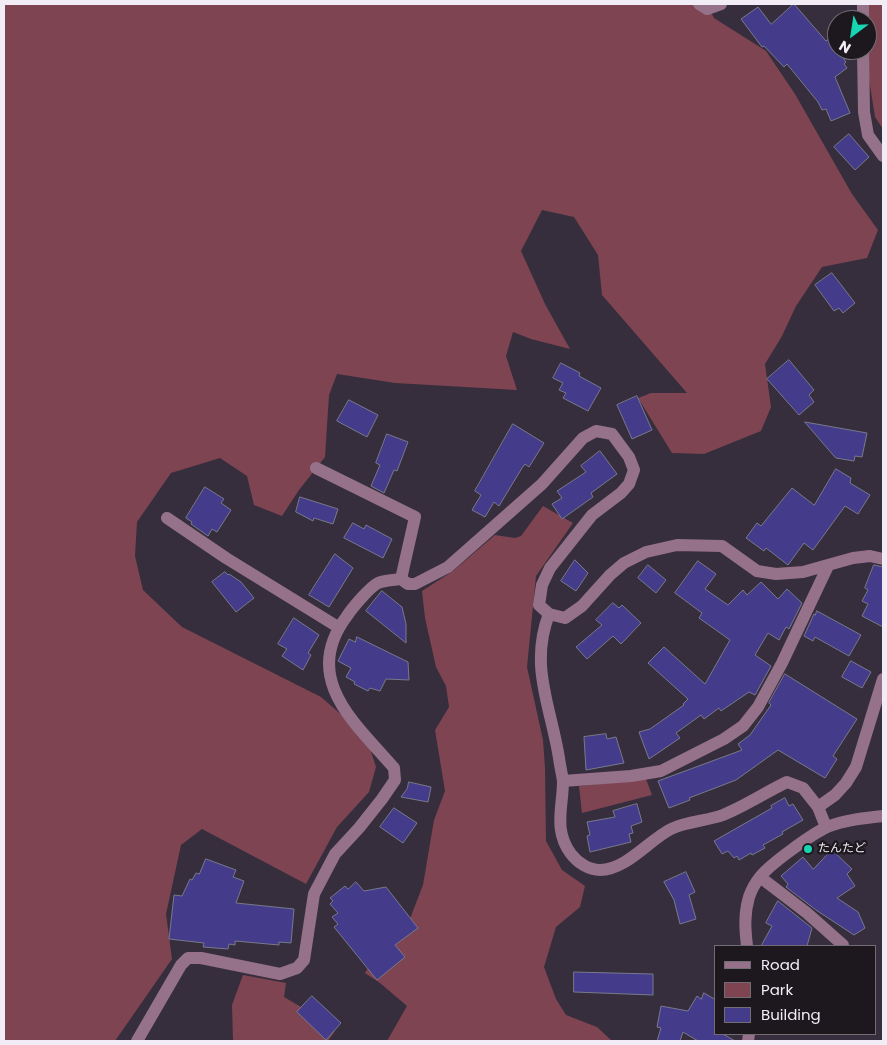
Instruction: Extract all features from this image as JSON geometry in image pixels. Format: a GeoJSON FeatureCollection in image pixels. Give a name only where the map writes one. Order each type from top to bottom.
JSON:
{"type":"FeatureCollection","features":[{"type":"Feature","properties":{"kind":"street"},"geometry":{"type":"LineString","coordinates":[[699,4],[707,9],[722,4]]}},
{"type":"Feature","properties":{"kind":"street"},"geometry":{"type":"LineString","coordinates":[[863,60],[864,112],[868,135],[883,156]]}},
{"type":"Feature","properties":{"kind":"street"},"geometry":{"type":"LineString","coordinates":[[137,1041],[181,965],[188,958],[201,958],[280,974],[297,968],[304,960],[314,894],[336,854],[365,821],[395,780],[394,768],[346,712],[331,686],[328,664],[331,645],[338,627],[354,607],[377,584],[401,579],[408,584],[415,584],[448,567],[542,484],[583,438],[596,431],[612,434],[628,457],[634,470],[629,484],[622,493],[592,516],[550,568],[542,585],[538,605],[549,614],[565,618],[582,606],[624,563],[646,552],[677,545],[722,546],[757,571],[776,574],[802,572],[853,558],[870,556],[883,559]]}},
{"type":"Feature","properties":{"kind":"street"},"geometry":{"type":"LineString","coordinates":[[316,468],[415,518],[401,579]]}},
{"type":"Feature","properties":{"kind":"street"},"geometry":{"type":"LineString","coordinates":[[167,518],[226,558],[338,627]]}},
{"type":"Feature","properties":{"kind":"street"},"geometry":{"type":"LineString","coordinates":[[562,781],[632,776],[661,771],[743,726],[758,707],[782,663],[828,566]]}},
{"type":"Feature","properties":{"kind":"street"},"geometry":{"type":"LineString","coordinates":[[549,614],[543,628],[540,661],[542,685],[556,740],[562,781],[560,807],[561,836],[571,855],[583,866],[600,870],[623,864],[672,829],[722,815],[787,782],[803,788],[818,807],[826,827]]}},
{"type":"Feature","properties":{"kind":"street"},"geometry":{"type":"LineString","coordinates":[[818,807],[835,796],[856,767],[883,679]]}},
{"type":"Feature","properties":{"kind":"street"},"geometry":{"type":"LineString","coordinates":[[747,945],[744,920],[749,897],[760,877],[792,850],[826,827],[847,821],[883,816]]}},
{"type":"Feature","properties":{"kind":"street"},"geometry":{"type":"LineString","coordinates":[[760,877],[808,913],[843,945]]}},
{"type":"Feature","properties":{"kind":"green space"},"geometry":{"type":"Polygon","coordinates":[[[4,4],[707,4],[714,18],[766,51],[795,94],[852,194],[878,230],[867,258],[822,267],[796,306],[782,336],[765,364],[771,407],[761,431],[704,454],[672,453],[638,398],[651,393],[687,393],[602,295],[598,255],[574,217],[542,210],[521,251],[545,304],[570,349],[531,339],[513,332],[506,356],[517,390],[395,383],[337,374],[329,395],[325,457],[299,490],[282,516],[254,505],[247,476],[220,458],[171,473],[137,522],[135,556],[143,590],[182,627],[321,697],[366,736],[376,767],[369,792],[337,827],[306,884],[202,829],[181,845],[166,914],[172,959],[115,1041],[4,1041],[4,4]]]}},
{"type":"Feature","properties":{"kind":"green space"},"geometry":{"type":"Polygon","coordinates":[[[861,4],[883,4],[883,129],[875,117],[866,60],[877,60],[877,10],[863,10],[861,4]]]}},
{"type":"Feature","properties":{"kind":"green space"},"geometry":{"type":"Polygon","coordinates":[[[543,506],[573,523],[536,576],[527,667],[543,740],[546,841],[562,870],[585,886],[580,907],[556,927],[544,967],[556,999],[566,1015],[597,1027],[612,1041],[387,1041],[407,1006],[365,973],[383,944],[406,929],[423,885],[434,820],[445,791],[435,730],[449,707],[446,686],[436,667],[425,618],[422,591],[453,571],[495,535],[515,538],[521,536],[543,506]]]}},
{"type":"Feature","properties":{"kind":"green space"},"geometry":{"type":"Polygon","coordinates":[[[646,779],[652,795],[582,813],[579,786],[646,779]]]}},
{"type":"Feature","properties":{"kind":"green space"},"geometry":{"type":"Polygon","coordinates":[[[243,975],[286,983],[284,997],[318,1017],[335,1031],[328,1041],[233,1041],[232,1005],[243,975]]]}},
{"type":"Feature","properties":{"kind":"building"},"geometry":{"type":"Polygon","coordinates":[[[794,4],[827,40],[827,60],[844,60],[846,62],[844,64],[847,68],[835,77],[850,113],[831,121],[826,109],[822,110],[818,102],[787,64],[784,67],[764,46],[762,47],[741,19],[758,7],[771,24],[794,4]]]}},
{"type":"Feature","properties":{"kind":"building"},"geometry":{"type":"Polygon","coordinates":[[[849,134],[869,157],[855,170],[834,147],[849,134]]]}},
{"type":"Feature","properties":{"kind":"building"},"geometry":{"type":"Polygon","coordinates":[[[832,273],[855,303],[843,313],[839,308],[834,311],[815,285],[832,273]]]}},
{"type":"Feature","properties":{"kind":"building"},"geometry":{"type":"Polygon","coordinates":[[[789,360],[814,390],[809,395],[814,402],[799,415],[767,379],[789,360]]]}},
{"type":"Feature","properties":{"kind":"building"},"geometry":{"type":"Polygon","coordinates":[[[561,363],[580,373],[579,376],[601,388],[588,411],[563,398],[566,393],[559,390],[563,383],[553,378],[561,363]]]}},
{"type":"Feature","properties":{"kind":"building"},"geometry":{"type":"Polygon","coordinates":[[[637,396],[652,430],[632,439],[617,405],[637,396]]]}},
{"type":"Feature","properties":{"kind":"building"},"geometry":{"type":"Polygon","coordinates":[[[349,400],[378,415],[367,437],[337,421],[349,400]]]}},
{"type":"Feature","properties":{"kind":"building"},"geometry":{"type":"Polygon","coordinates":[[[805,422],[867,433],[862,457],[855,456],[854,461],[836,458],[805,422]]]}},
{"type":"Feature","properties":{"kind":"building"},"geometry":{"type":"Polygon","coordinates":[[[513,424],[544,443],[529,467],[525,464],[522,468],[499,506],[494,502],[485,517],[472,510],[481,495],[475,491],[513,424]]]}},
{"type":"Feature","properties":{"kind":"building"},"geometry":{"type":"Polygon","coordinates":[[[387,434],[408,442],[397,471],[394,470],[384,493],[371,486],[380,465],[376,463],[387,434]]]}},
{"type":"Feature","properties":{"kind":"building"},"geometry":{"type":"Polygon","coordinates":[[[600,451],[617,474],[591,493],[593,497],[562,519],[552,504],[562,498],[557,491],[586,472],[581,466],[600,451]]]}},
{"type":"Feature","properties":{"kind":"building"},"geometry":{"type":"Polygon","coordinates":[[[836,469],[851,478],[850,483],[870,495],[858,514],[845,506],[813,550],[804,543],[788,565],[766,548],[764,551],[746,538],[757,523],[761,526],[792,488],[814,505],[836,469]]]}},
{"type":"Feature","properties":{"kind":"building"},"geometry":{"type":"Polygon","coordinates":[[[205,487],[224,499],[221,503],[231,510],[217,532],[212,529],[208,536],[186,518],[205,487]]]}},
{"type":"Feature","properties":{"kind":"building"},"geometry":{"type":"Polygon","coordinates":[[[300,497],[338,509],[333,524],[314,518],[313,521],[296,512],[300,497]]]}},
{"type":"Feature","properties":{"kind":"building"},"geometry":{"type":"Polygon","coordinates":[[[353,523],[364,529],[366,525],[392,539],[383,558],[344,538],[353,523]]]}},
{"type":"Feature","properties":{"kind":"building"},"geometry":{"type":"Polygon","coordinates":[[[335,554],[353,568],[329,607],[309,595],[335,554]]]}},
{"type":"Feature","properties":{"kind":"building"},"geometry":{"type":"Polygon","coordinates":[[[575,560],[588,573],[576,591],[561,581],[575,560]]]}},
{"type":"Feature","properties":{"kind":"building"},"geometry":{"type":"Polygon","coordinates":[[[698,561],[716,574],[705,589],[728,605],[743,590],[747,595],[761,582],[778,599],[787,589],[802,603],[789,629],[786,627],[779,640],[768,633],[755,655],[771,666],[755,695],[749,692],[721,711],[719,708],[704,719],[701,715],[676,733],[680,738],[649,759],[639,732],[650,729],[684,705],[688,699],[648,663],[664,647],[705,684],[730,640],[699,618],[702,613],[675,593],[698,561]]]}},
{"type":"Feature","properties":{"kind":"building"},"geometry":{"type":"Polygon","coordinates":[[[648,565],[666,580],[656,593],[638,578],[648,565]]]}},
{"type":"Feature","properties":{"kind":"building"},"geometry":{"type":"Polygon","coordinates":[[[874,565],[883,567],[883,627],[862,616],[868,604],[862,601],[868,590],[865,588],[874,565]]]}},
{"type":"Feature","properties":{"kind":"building"},"geometry":{"type":"Polygon","coordinates":[[[225,572],[241,582],[254,598],[236,612],[212,582],[225,572]]]}},
{"type":"Feature","properties":{"kind":"building"},"geometry":{"type":"Polygon","coordinates":[[[382,591],[402,607],[406,624],[406,643],[366,611],[382,591]]]}},
{"type":"Feature","properties":{"kind":"building"},"geometry":{"type":"Polygon","coordinates":[[[613,603],[619,608],[622,605],[641,623],[621,644],[613,636],[587,659],[576,647],[602,625],[596,620],[613,603]]]}},
{"type":"Feature","properties":{"kind":"building"},"geometry":{"type":"Polygon","coordinates":[[[817,611],[861,635],[849,656],[815,637],[813,641],[804,636],[817,611]]]}},
{"type":"Feature","properties":{"kind":"building"},"geometry":{"type":"Polygon","coordinates":[[[294,618],[319,635],[308,653],[311,655],[303,670],[282,656],[287,649],[278,644],[294,618]]]}},
{"type":"Feature","properties":{"kind":"building"},"geometry":{"type":"Polygon","coordinates":[[[357,637],[408,662],[409,680],[386,679],[380,691],[370,688],[368,691],[354,684],[355,682],[346,677],[351,668],[338,661],[349,639],[355,642],[357,637]]]}},
{"type":"Feature","properties":{"kind":"building"},"geometry":{"type":"Polygon","coordinates":[[[851,661],[871,672],[862,688],[842,677],[851,661]]]}},
{"type":"Feature","properties":{"kind":"building"},"geometry":{"type":"Polygon","coordinates":[[[785,674],[857,719],[833,756],[837,759],[825,778],[778,750],[736,780],[689,798],[690,800],[669,808],[658,781],[742,750],[738,744],[750,735],[771,705],[769,703],[785,674]]]}},
{"type":"Feature","properties":{"kind":"building"},"geometry":{"type":"Polygon","coordinates":[[[606,734],[607,739],[616,737],[624,763],[586,770],[584,737],[606,734]]]}},
{"type":"Feature","properties":{"kind":"building"},"geometry":{"type":"Polygon","coordinates":[[[409,782],[431,787],[428,802],[401,797],[407,789],[409,782]]]}},
{"type":"Feature","properties":{"kind":"building"},"geometry":{"type":"Polygon","coordinates":[[[785,798],[789,806],[793,804],[803,820],[763,845],[765,848],[752,855],[751,853],[739,860],[737,856],[734,858],[728,851],[722,854],[714,841],[772,808],[771,806],[785,798]]]}},
{"type":"Feature","properties":{"kind":"building"},"geometry":{"type":"Polygon","coordinates":[[[637,804],[642,822],[631,826],[633,833],[629,834],[631,842],[590,852],[587,836],[590,835],[587,822],[615,817],[613,811],[637,804]]]}},
{"type":"Feature","properties":{"kind":"building"},"geometry":{"type":"Polygon","coordinates":[[[394,808],[417,823],[403,843],[380,827],[394,808]]]}},
{"type":"Feature","properties":{"kind":"building"},"geometry":{"type":"Polygon","coordinates":[[[832,850],[852,869],[847,874],[855,886],[837,898],[858,912],[865,928],[854,935],[786,887],[788,884],[781,876],[803,857],[813,869],[832,850]]]}},
{"type":"Feature","properties":{"kind":"building"},"geometry":{"type":"Polygon","coordinates":[[[206,859],[236,870],[233,877],[244,881],[236,903],[294,909],[291,943],[279,942],[279,945],[235,941],[235,945],[229,944],[228,949],[203,947],[204,943],[169,939],[174,895],[182,896],[190,879],[192,880],[196,873],[199,874],[206,859]]]}},
{"type":"Feature","properties":{"kind":"building"},"geometry":{"type":"Polygon","coordinates":[[[686,872],[695,892],[689,895],[696,919],[680,924],[674,900],[664,882],[686,872]]]}},
{"type":"Feature","properties":{"kind":"building"},"geometry":{"type":"Polygon","coordinates":[[[356,882],[364,891],[386,887],[418,928],[395,945],[405,957],[377,980],[334,927],[338,924],[332,917],[338,913],[330,904],[333,901],[330,898],[345,886],[348,889],[356,882]]]}},
{"type":"Feature","properties":{"kind":"building"},"geometry":{"type":"Polygon","coordinates":[[[778,901],[812,928],[807,945],[762,945],[772,926],[766,923],[778,901]]]}},
{"type":"Feature","properties":{"kind":"building"},"geometry":{"type":"Polygon","coordinates":[[[574,972],[653,974],[653,995],[574,992],[574,972]]]}},
{"type":"Feature","properties":{"kind":"building"},"geometry":{"type":"Polygon","coordinates":[[[704,993],[714,999],[714,1035],[725,1035],[735,1041],[698,1041],[683,1032],[680,1041],[657,1041],[661,1028],[657,1027],[661,1006],[688,1011],[697,996],[701,999],[704,993]]]}},
{"type":"Feature","properties":{"kind":"building"},"geometry":{"type":"Polygon","coordinates":[[[312,996],[341,1023],[326,1040],[297,1012],[312,996]]]}},
{"type":"Feature","properties":{"kind":"place","name":"たんたど"},"geometry":{"type":"Point","coordinates":[808,849]}}]}
